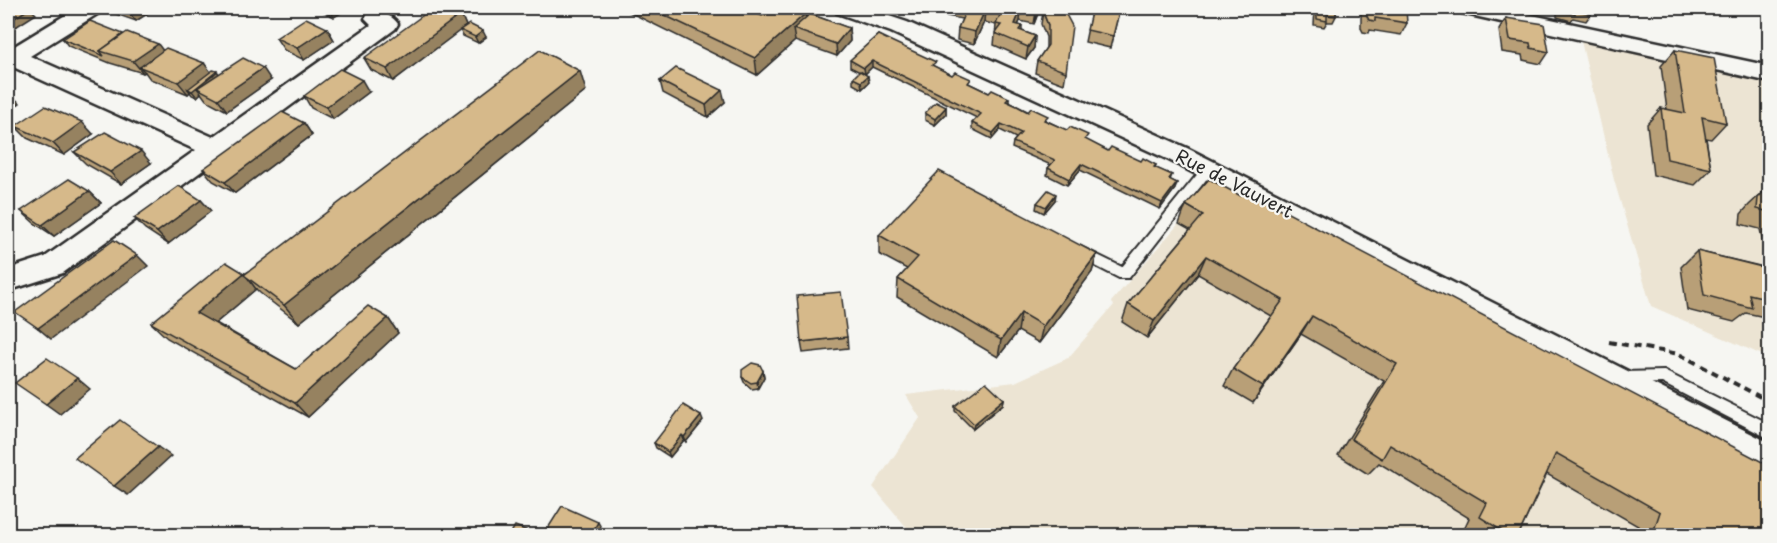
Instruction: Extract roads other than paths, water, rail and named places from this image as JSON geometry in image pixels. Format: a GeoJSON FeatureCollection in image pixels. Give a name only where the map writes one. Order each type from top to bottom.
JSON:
{"type":"FeatureCollection","features":[{"type":"Feature","properties":{"kind":"street"},"geometry":{"type":"LineString","coordinates":[[10,58],[91,8]]}},
{"type":"Feature","properties":{"kind":"street","name":"Rue de Vauvert"},"geometry":{"type":"LineString","coordinates":[[846,8],[899,27],[1208,170],[1770,459]]}},
{"type":"Feature","properties":{"kind":"street"},"geometry":{"type":"LineString","coordinates":[[1470,8],[1770,74]]}},
{"type":"Feature","properties":{"kind":"street"},"geometry":{"type":"LineString","coordinates":[[13,278],[54,265],[387,24],[376,18]]}},
{"type":"Feature","properties":{"kind":"street"},"geometry":{"type":"LineString","coordinates":[[10,58],[214,148]]}},
{"type":"Feature","properties":{"kind":"lane"},"geometry":{"type":"LineString","coordinates":[[1071,247],[1124,274],[1208,170]]}},
{"type":"Feature","properties":{"kind":"lane"},"geometry":{"type":"LineString","coordinates":[[1614,379],[1664,376],[1770,432]]}}]}
